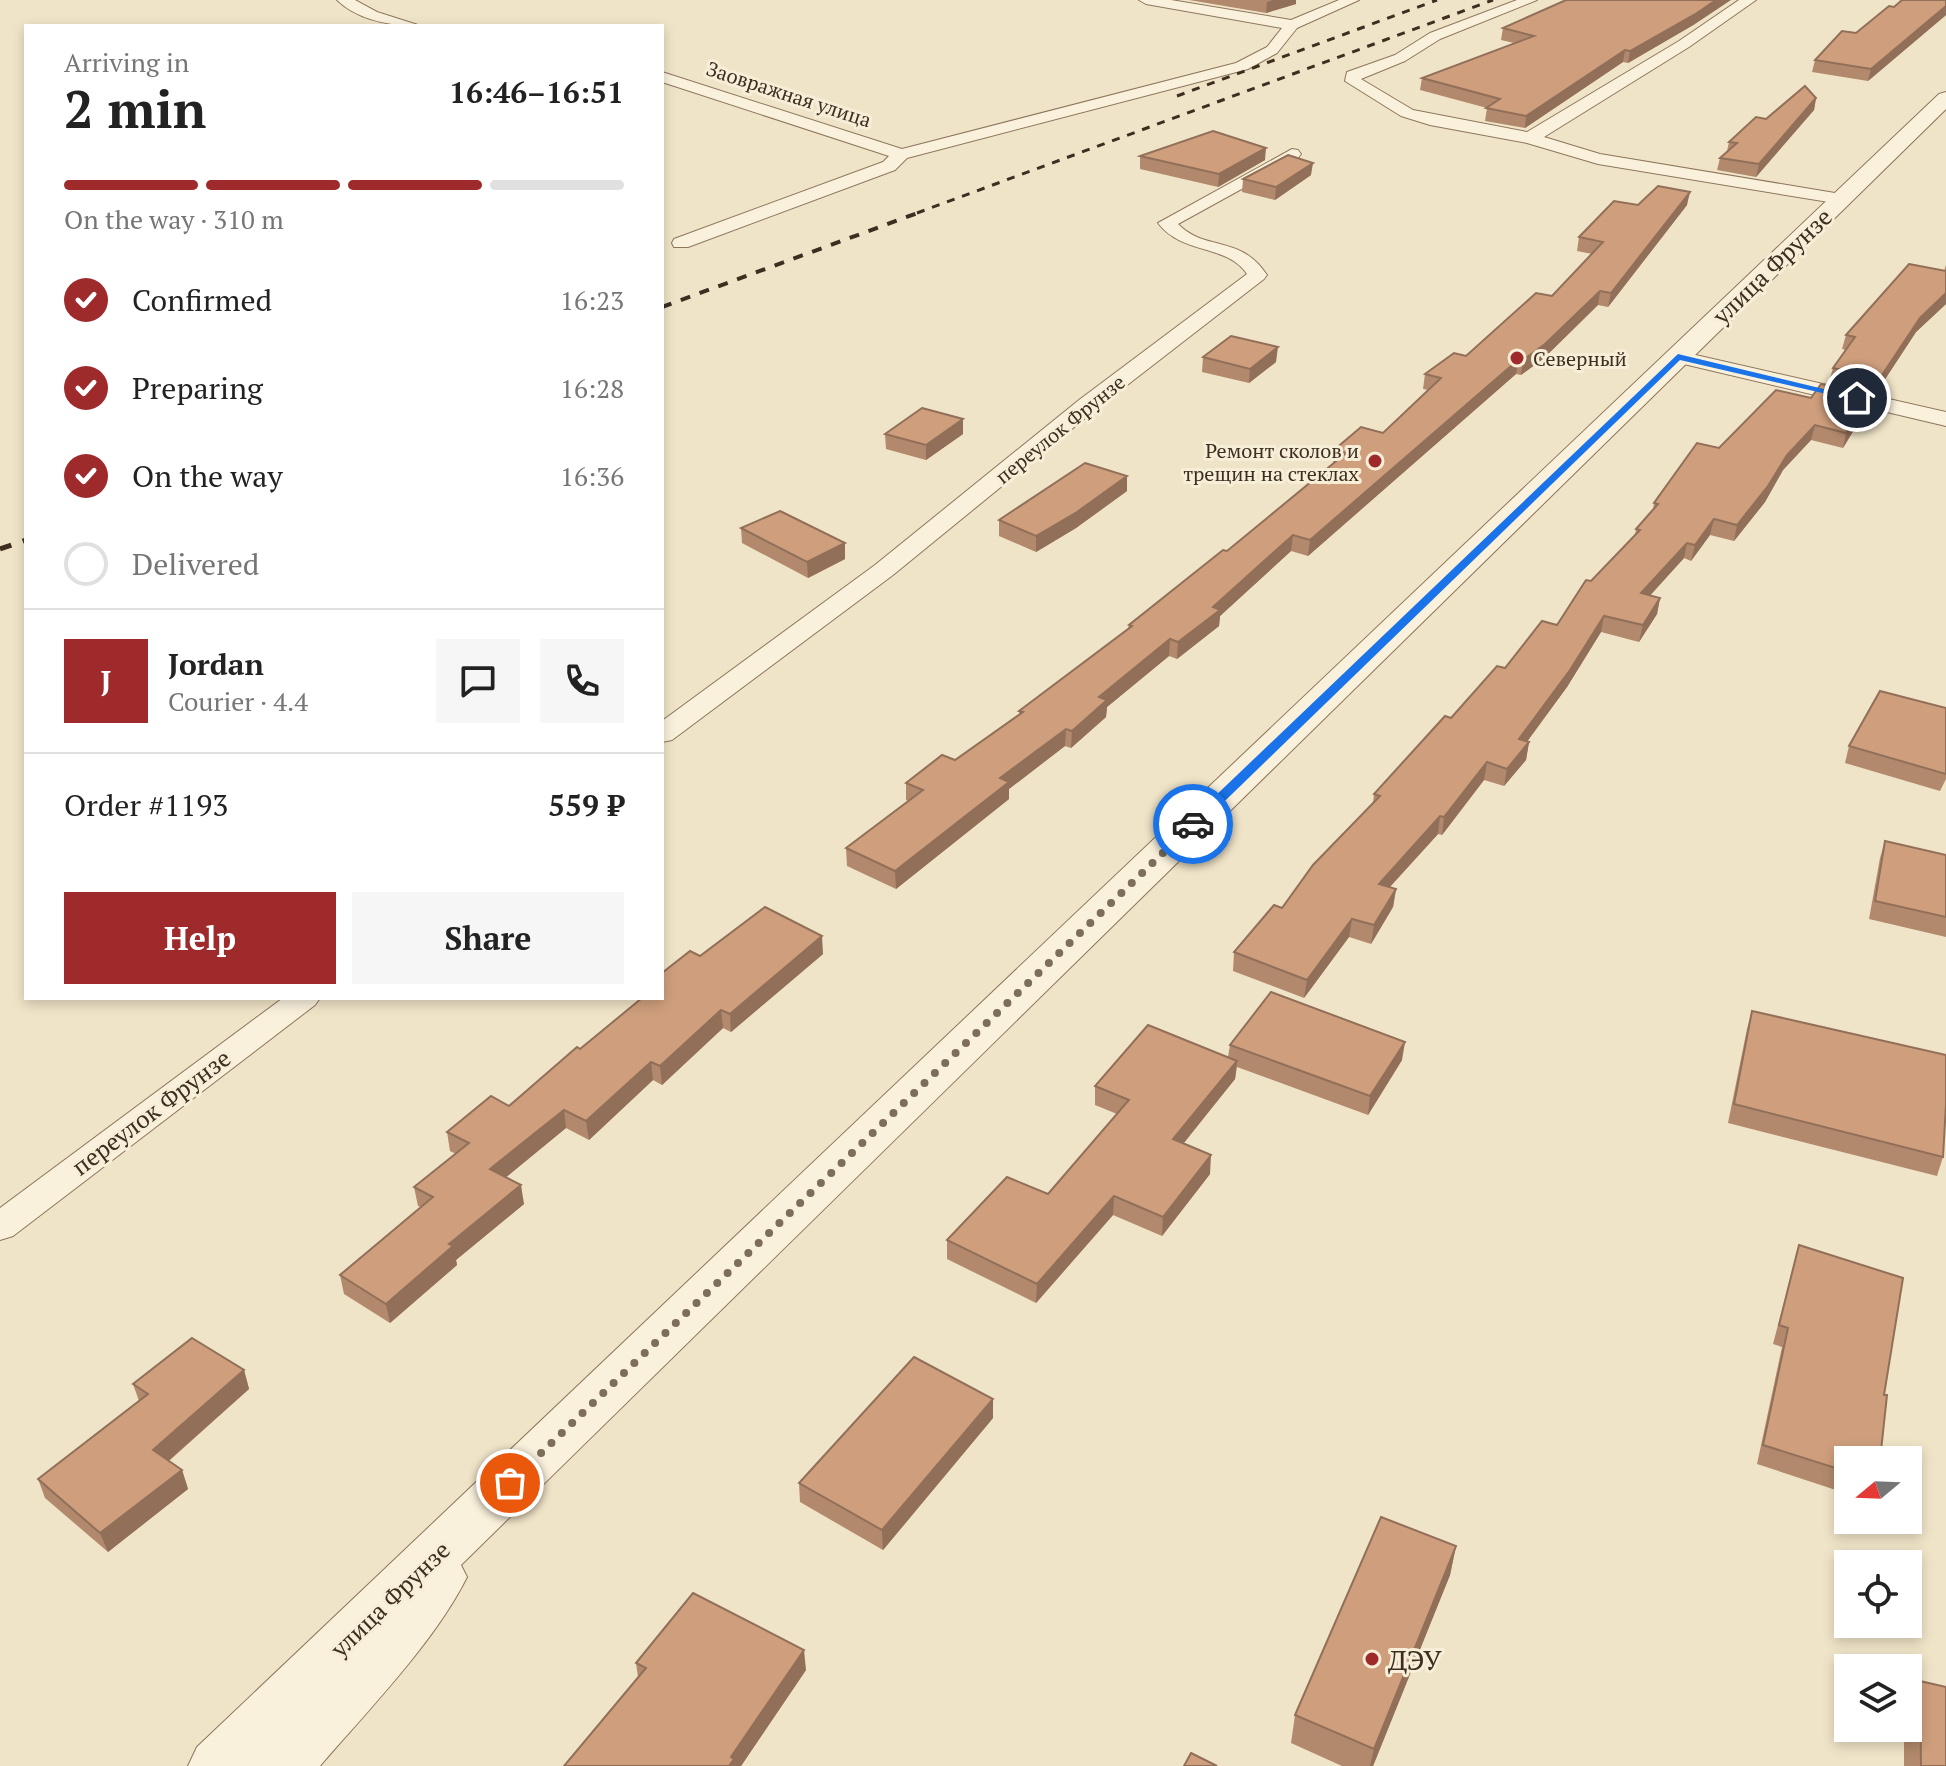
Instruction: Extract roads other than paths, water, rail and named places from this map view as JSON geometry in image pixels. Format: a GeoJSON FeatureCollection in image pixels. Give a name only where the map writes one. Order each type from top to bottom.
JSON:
{"type":"FeatureCollection","features":[{"type":"Feature","properties":{"kind":"street"},"geometry":{"type":"LineString","coordinates":[[344,0],[372,15],[406,24]]}},
{"type":"Feature","properties":{"kind":"street"},"geometry":{"type":"LineString","coordinates":[[1146,0],[1292,25]]}},
{"type":"Feature","properties":{"kind":"street"},"geometry":{"type":"LineString","coordinates":[[681,243],[889,166],[901,154],[1242,66],[1272,50],[1292,25],[1352,0]]}},
{"type":"Feature","properties":{"kind":"street"},"geometry":{"type":"LineString","coordinates":[[1530,0],[1435,36],[1400,58],[1354,73],[1353,78],[1357,84],[1416,116],[1530,138],[1598,159],[1841,199]]}},
{"type":"Feature","properties":{"kind":"street"},"geometry":{"type":"LineString","coordinates":[[1530,138],[1684,44],[1749,0]]}},
{"type":"Feature","properties":{"kind":"street","name":"Заовражная улица"},"geometry":{"type":"LineString","coordinates":[[664,78],[901,154]]}},
{"type":"Feature","properties":{"kind":"street","name":"улица Фрунзе"},"geometry":{"type":"LineString","coordinates":[[217,1766],[1946,98]]}},
{"type":"Feature","properties":{"kind":"street","name":"переулок Фрунзе"},"geometry":{"type":"LineString","coordinates":[[664,733],[884,570],[1087,405],[1257,275],[1252,263],[1233,253],[1180,235],[1167,223],[1292,154]]}},
{"type":"Feature","properties":{"kind":"street"},"geometry":{"type":"LineString","coordinates":[[1678,357],[1946,419]]}},
{"type":"Feature","properties":{"kind":"street","name":"переулок Фрунзе"},"geometry":{"type":"LineString","coordinates":[[0,1227],[301,1000]]}},
{"type":"Feature","properties":{"kind":"street"},"geometry":{"type":"LineString","coordinates":[[284,1766],[386,1649],[510,1483]]}},
{"type":"Feature","properties":{"kind":"railway"},"geometry":{"type":"LineString","coordinates":[[1177,96],[1437,0]]}},
{"type":"Feature","properties":{"kind":"railway"},"geometry":{"type":"LineString","coordinates":[[917,213],[1493,0]]}},
{"type":"Feature","properties":{"kind":"railway"},"geometry":{"type":"LineString","coordinates":[[664,306],[923,211]]}},
{"type":"Feature","properties":{"kind":"railway"},"geometry":{"type":"LineString","coordinates":[[0,549],[24,541]]}},
{"type":"Feature","properties":{"kind":"place","name":"Северный"},"geometry":{"type":"Point","coordinates":[1517,358]}},
{"type":"Feature","properties":{"kind":"place","name":"Ремонт сколов и трещин на стеклах"},"geometry":{"type":"Point","coordinates":[1375,461]}},
{"type":"Feature","properties":{"kind":"place","name":"ДЭУ"},"geometry":{"type":"Point","coordinates":[1372,1659]}}]}
